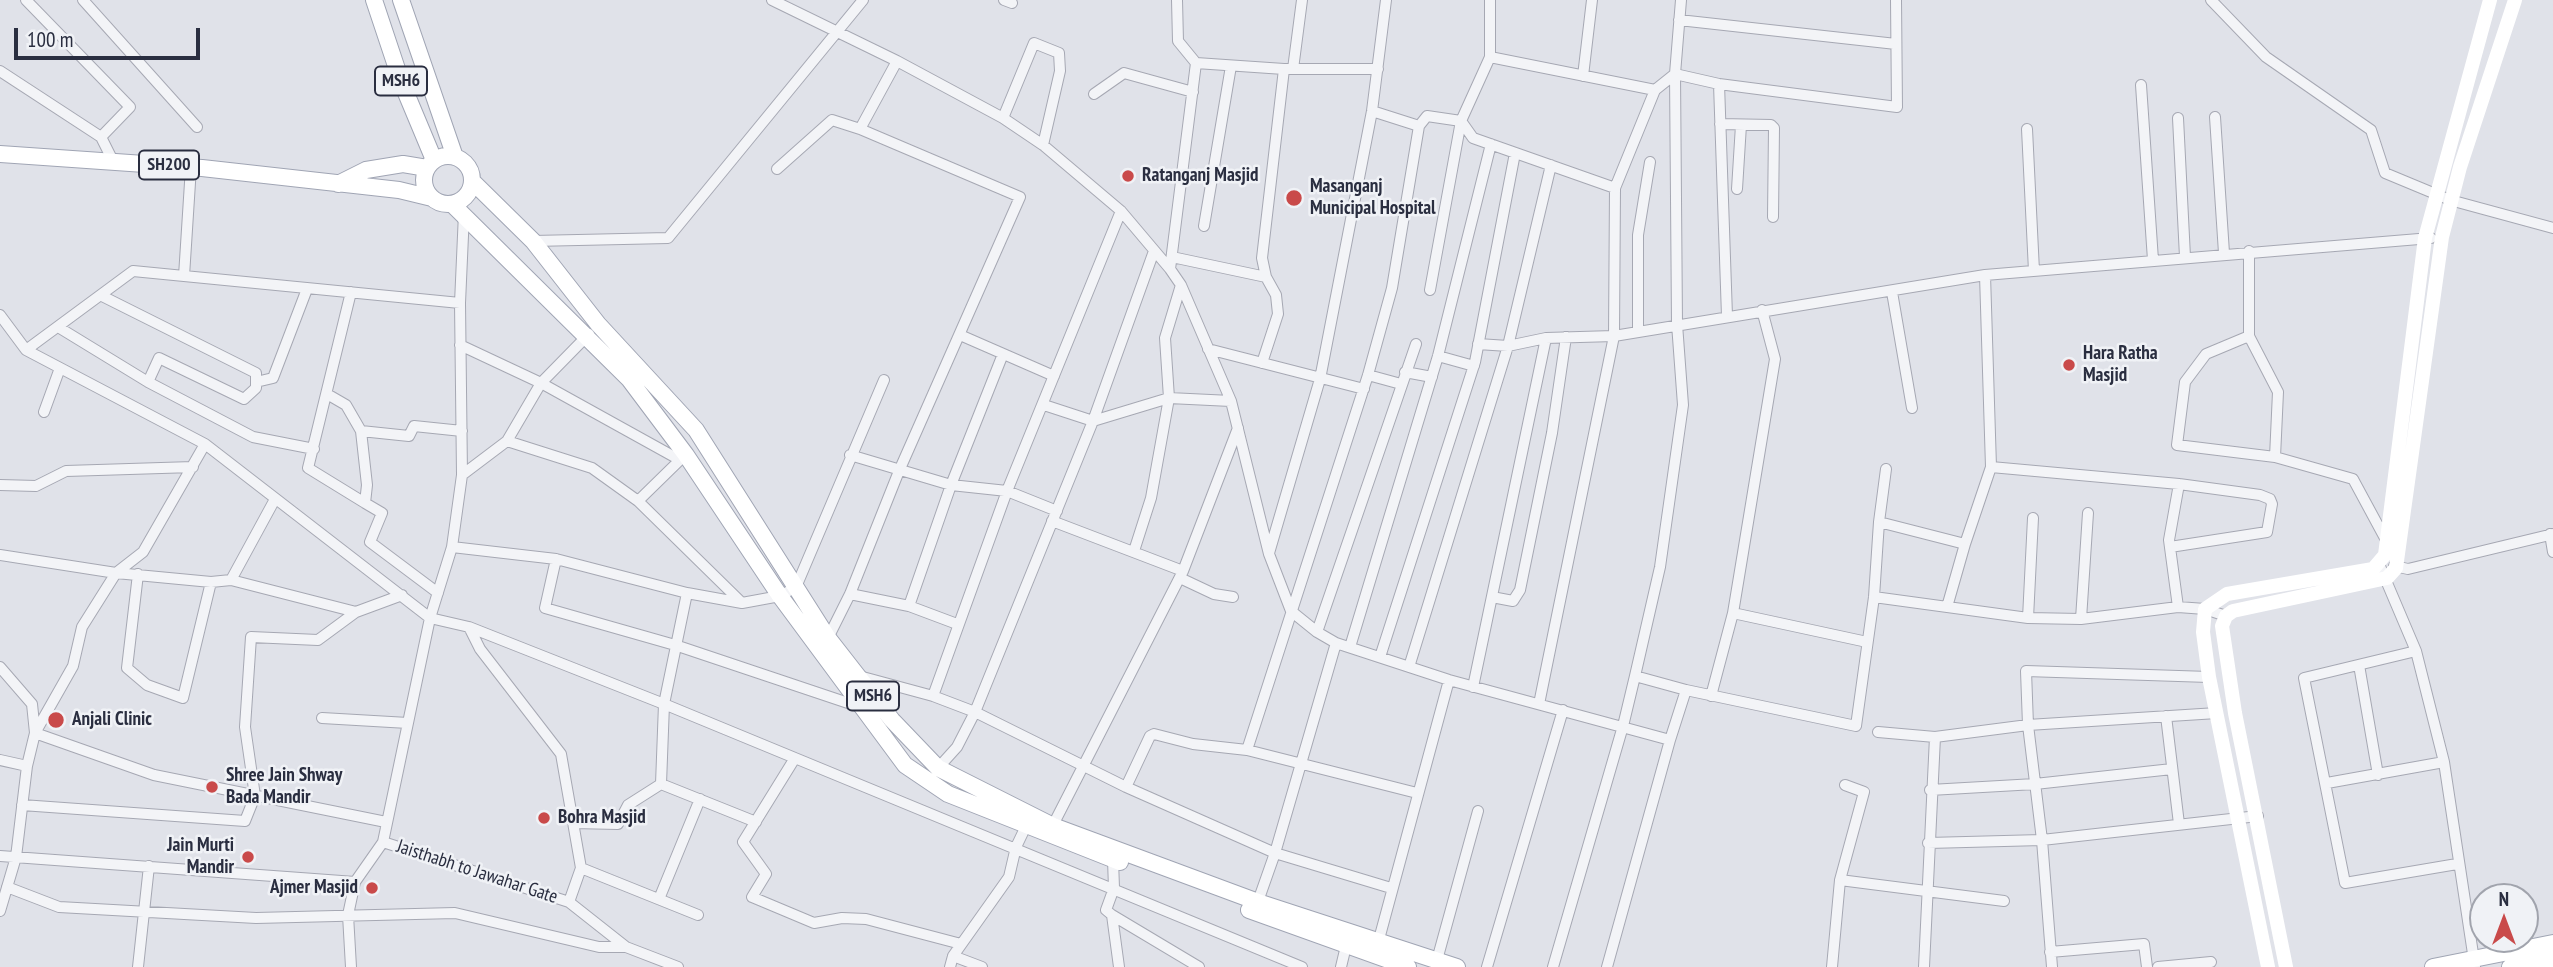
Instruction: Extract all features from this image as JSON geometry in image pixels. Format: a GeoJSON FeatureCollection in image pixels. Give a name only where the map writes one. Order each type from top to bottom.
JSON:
{"type":"FeatureCollection","features":[{"type":"Feature","properties":{"kind":"main road","name":"MSH6"},"geometry":{"type":"LineString","coordinates":[[374,0],[430,164]]}},
{"type":"Feature","properties":{"kind":"main road","name":"MSH6"},"geometry":{"type":"LineString","coordinates":[[401,0],[455,157]]}},
{"type":"Feature","properties":{"kind":"main road","name":"SH200"},"geometry":{"type":"LineString","coordinates":[[0,154],[191,167],[399,190],[432,198]]}},
{"type":"Feature","properties":{"kind":"main road"},"geometry":{"type":"LineString","coordinates":[[338,184],[366,170],[403,164],[430,164],[455,157],[470,171],[472,181],[458,208],[432,198],[425,189],[430,164]]}},
{"type":"Feature","properties":{"kind":"main road","name":"MSH6"},"geometry":{"type":"LineString","coordinates":[[472,181],[533,241],[780,596],[915,774],[948,794],[1256,906],[1408,967]]}},
{"type":"Feature","properties":{"kind":"main road","name":"MSH6"},"geometry":{"type":"LineString","coordinates":[[458,208],[593,330],[696,430],[828,638],[892,720],[938,768],[1028,822]]}},
{"type":"Feature","properties":{"kind":"main road","name":"MSH6"},"geometry":{"type":"LineString","coordinates":[[1050,831],[1113,860],[1256,906],[1346,946],[1375,955],[1437,960],[1457,967]]}},
{"type":"Feature","properties":{"kind":"main road"},"geometry":{"type":"LineString","coordinates":[[2433,967],[2474,963],[2553,943]]}},
{"type":"Feature","properties":{"kind":"main road"},"geometry":{"type":"LineString","coordinates":[[2510,967],[2553,959]]}},
{"type":"Feature","properties":{"kind":"street"},"geometry":{"type":"LineString","coordinates":[[26,0],[130,107],[101,137]]}},
{"type":"Feature","properties":{"kind":"street"},"geometry":{"type":"LineString","coordinates":[[83,0],[197,127]]}},
{"type":"Feature","properties":{"kind":"street"},"geometry":{"type":"LineString","coordinates":[[533,241],[668,238],[863,0]]}},
{"type":"Feature","properties":{"kind":"street"},"geometry":{"type":"LineString","coordinates":[[1262,363],[1278,314],[1276,295],[1266,277],[1262,258],[1288,69],[1302,0]]}},
{"type":"Feature","properties":{"kind":"street"},"geometry":{"type":"LineString","coordinates":[[1269,554],[1320,379],[1372,111],[1386,0]]}},
{"type":"Feature","properties":{"kind":"street"},"geometry":{"type":"LineString","coordinates":[[1430,290],[1461,121],[1490,57],[1490,0]]}},
{"type":"Feature","properties":{"kind":"street"},"geometry":{"type":"LineString","coordinates":[[1583,76],[1592,0]]}},
{"type":"Feature","properties":{"kind":"street"},"geometry":{"type":"LineString","coordinates":[[1553,967],[1635,676],[1660,567],[1684,405],[1677,324],[1675,74],[1681,0]]}},
{"type":"Feature","properties":{"kind":"street"},"geometry":{"type":"LineString","coordinates":[[1675,74],[1719,84],[1897,107],[1896,0]]}},
{"type":"Feature","properties":{"kind":"street"},"geometry":{"type":"LineString","coordinates":[[2211,0],[2266,57],[2371,130],[2385,173],[2443,197],[2553,228]]}},
{"type":"Feature","properties":{"kind":"street"},"geometry":{"type":"LineString","coordinates":[[2268,967],[2209,677],[2203,632],[2206,610],[2227,594],[2373,569],[2387,553],[2442,237],[2443,197],[2490,0]]}},
{"type":"Feature","properties":{"kind":"street"},"geometry":{"type":"LineString","coordinates":[[2392,573],[2387,553],[2425,238],[2443,197],[2515,0]]}},
{"type":"Feature","properties":{"kind":"street"},"geometry":{"type":"LineString","coordinates":[[774,1],[897,61],[1003,118],[1043,145],[1121,211],[1181,285],[1231,401],[1269,554],[1291,611],[1336,643],[1473,687],[1670,740]]}},
{"type":"Feature","properties":{"kind":"street"},"geometry":{"type":"LineString","coordinates":[[1170,269],[1196,63],[1178,41],[1174,1]]}},
{"type":"Feature","properties":{"kind":"street"},"geometry":{"type":"LineString","coordinates":[[1679,20],[1896,44]]}},
{"type":"Feature","properties":{"kind":"street"},"geometry":{"type":"LineString","coordinates":[[1003,118],[1034,43],[1059,53],[1060,71],[1043,145]]}},
{"type":"Feature","properties":{"kind":"street"},"geometry":{"type":"LineString","coordinates":[[1490,57],[1655,90]]}},
{"type":"Feature","properties":{"kind":"street"},"geometry":{"type":"LineString","coordinates":[[860,130],[897,61]]}},
{"type":"Feature","properties":{"kind":"street"},"geometry":{"type":"LineString","coordinates":[[1196,63],[1288,69],[1378,69]]}},
{"type":"Feature","properties":{"kind":"street"},"geometry":{"type":"LineString","coordinates":[[1205,226],[1231,66]]}},
{"type":"Feature","properties":{"kind":"street"},"geometry":{"type":"LineString","coordinates":[[0,71],[101,137],[113,161]]}},
{"type":"Feature","properties":{"kind":"street"},"geometry":{"type":"LineString","coordinates":[[1094,94],[1124,73],[1193,92]]}},
{"type":"Feature","properties":{"kind":"street"},"geometry":{"type":"LineString","coordinates":[[1539,704],[1614,336],[1615,188],[1655,90],[1675,74]]}},
{"type":"Feature","properties":{"kind":"street"},"geometry":{"type":"LineString","coordinates":[[1719,84],[1727,316]]}},
{"type":"Feature","properties":{"kind":"street"},"geometry":{"type":"LineString","coordinates":[[2141,85],[2153,260]]}},
{"type":"Feature","properties":{"kind":"street"},"geometry":{"type":"LineString","coordinates":[[1372,111],[1419,126]]}},
{"type":"Feature","properties":{"kind":"street"},"geometry":{"type":"LineString","coordinates":[[1247,750],[1364,389],[1392,288],[1419,126],[1427,116],[1461,121],[1473,138],[1615,188]]}},
{"type":"Feature","properties":{"kind":"street"},"geometry":{"type":"LineString","coordinates":[[2215,117],[2224,253]]}},
{"type":"Feature","properties":{"kind":"street"},"geometry":{"type":"LineString","coordinates":[[2178,118],[2185,257]]}},
{"type":"Feature","properties":{"kind":"street"},"geometry":{"type":"LineString","coordinates":[[777,169],[832,120],[1020,197],[899,471],[850,594],[828,638]]}},
{"type":"Feature","properties":{"kind":"street"},"geometry":{"type":"LineString","coordinates":[[1720,124],[1771,125],[1774,128],[1773,217]]}},
{"type":"Feature","properties":{"kind":"street"},"geometry":{"type":"LineString","coordinates":[[1737,189],[1741,125]]}},
{"type":"Feature","properties":{"kind":"street"},"geometry":{"type":"LineString","coordinates":[[2026,130],[2034,271]]}},
{"type":"Feature","properties":{"kind":"street"},"geometry":{"type":"LineString","coordinates":[[1350,647],[1438,356],[1491,144]]}},
{"type":"Feature","properties":{"kind":"street"},"geometry":{"type":"LineString","coordinates":[[1380,657],[1474,366],[1515,153]]}},
{"type":"Feature","properties":{"kind":"street"},"geometry":{"type":"LineString","coordinates":[[1638,331],[1638,235],[1650,162]]}},
{"type":"Feature","properties":{"kind":"street"},"geometry":{"type":"LineString","coordinates":[[1409,667],[1508,346],[1550,165]]}},
{"type":"Feature","properties":{"kind":"street"},"geometry":{"type":"LineString","coordinates":[[184,276],[191,167]]}},
{"type":"Feature","properties":{"kind":"street"},"geometry":{"type":"LineString","coordinates":[[351,967],[348,915],[355,882],[383,842],[430,618],[452,547],[462,475],[458,208]]}},
{"type":"Feature","properties":{"kind":"street"},"geometry":{"type":"LineString","coordinates":[[933,696],[1007,491],[1121,211]]}},
{"type":"Feature","properties":{"kind":"street"},"geometry":{"type":"LineString","coordinates":[[1478,344],[1508,346],[1546,338],[1614,336],[1985,275],[2224,253],[2442,237]]}},
{"type":"Feature","properties":{"kind":"street"},"geometry":{"type":"LineString","coordinates":[[938,768],[957,747],[975,712],[1093,421],[1154,251]]}},
{"type":"Feature","properties":{"kind":"street"},"geometry":{"type":"LineString","coordinates":[[2249,251],[2249,336],[2278,392],[2275,457]]}},
{"type":"Feature","properties":{"kind":"street"},"geometry":{"type":"LineString","coordinates":[[1172,257],[1266,277]]}},
{"type":"Feature","properties":{"kind":"street"},"geometry":{"type":"LineString","coordinates":[[26,350],[133,271],[460,303]]}},
{"type":"Feature","properties":{"kind":"street"},"geometry":{"type":"LineString","coordinates":[[1947,607],[1991,467],[1985,275]]}},
{"type":"Feature","properties":{"kind":"street"},"geometry":{"type":"LineString","coordinates":[[1135,551],[1151,498],[1170,398],[1165,338],[1181,285]]}},
{"type":"Feature","properties":{"kind":"street"},"geometry":{"type":"LineString","coordinates":[[256,382],[273,378],[307,289]]}},
{"type":"Feature","properties":{"kind":"street"},"geometry":{"type":"LineString","coordinates":[[351,292],[314,449],[307,468],[382,513],[370,542],[438,593]]}},
{"type":"Feature","properties":{"kind":"street"},"geometry":{"type":"LineString","coordinates":[[1892,292],[1912,408]]}},
{"type":"Feature","properties":{"kind":"street"},"geometry":{"type":"LineString","coordinates":[[102,296],[256,373],[256,388],[244,399],[159,358],[148,382]]}},
{"type":"Feature","properties":{"kind":"street"},"geometry":{"type":"LineString","coordinates":[[1711,695],[1733,613],[1775,359],[1762,310]]}},
{"type":"Feature","properties":{"kind":"street"},"geometry":{"type":"LineString","coordinates":[[0,315],[26,350],[205,444],[430,618],[469,627],[664,704],[1302,967]]}},
{"type":"Feature","properties":{"kind":"street"},"geometry":{"type":"LineString","coordinates":[[58,327],[148,382],[253,437],[314,449]]}},
{"type":"Feature","properties":{"kind":"street"},"geometry":{"type":"LineString","coordinates":[[462,475],[507,441],[541,383],[593,330]]}},
{"type":"Feature","properties":{"kind":"street"},"geometry":{"type":"LineString","coordinates":[[960,335],[1054,376]]}},
{"type":"Feature","properties":{"kind":"street"},"geometry":{"type":"LineString","coordinates":[[2249,336],[2206,354],[2185,382],[2177,444],[2275,457],[2353,479],[2387,553],[2416,651],[2444,762],[2457,864],[2474,963]]}},
{"type":"Feature","properties":{"kind":"street"},"geometry":{"type":"LineString","coordinates":[[1492,597],[1513,601],[1520,590],[1552,433],[1566,337]]}},
{"type":"Feature","properties":{"kind":"street"},"geometry":{"type":"LineString","coordinates":[[1473,687],[1546,338]]}},
{"type":"Feature","properties":{"kind":"street"},"geometry":{"type":"LineString","coordinates":[[1317,632],[1416,344]]}},
{"type":"Feature","properties":{"kind":"street"},"geometry":{"type":"LineString","coordinates":[[460,345],[541,383],[683,457],[638,500]]}},
{"type":"Feature","properties":{"kind":"street"},"geometry":{"type":"LineString","coordinates":[[1208,349],[1364,389]]}},
{"type":"Feature","properties":{"kind":"street"},"geometry":{"type":"LineString","coordinates":[[909,606],[951,485],[1003,354]]}},
{"type":"Feature","properties":{"kind":"street"},"geometry":{"type":"LineString","coordinates":[[1438,356],[1474,366]]}},
{"type":"Feature","properties":{"kind":"street"},"geometry":{"type":"LineString","coordinates":[[44,412],[60,368]]}},
{"type":"Feature","properties":{"kind":"street"},"geometry":{"type":"LineString","coordinates":[[1405,372],[1432,377]]}},
{"type":"Feature","properties":{"kind":"street"},"geometry":{"type":"LineString","coordinates":[[1368,375],[1401,384]]}},
{"type":"Feature","properties":{"kind":"street"},"geometry":{"type":"LineString","coordinates":[[452,547],[556,559],[687,593],[742,603],[780,596],[796,587],[884,380]]}},
{"type":"Feature","properties":{"kind":"street"},"geometry":{"type":"LineString","coordinates":[[327,394],[346,405],[360,431],[367,485],[365,503]]}},
{"type":"Feature","properties":{"kind":"street"},"geometry":{"type":"LineString","coordinates":[[1044,405],[1093,421],[1170,398],[1231,401]]}},
{"type":"Feature","properties":{"kind":"street"},"geometry":{"type":"LineString","coordinates":[[360,431],[410,436],[414,426],[462,431]]}},
{"type":"Feature","properties":{"kind":"street"},"geometry":{"type":"LineString","coordinates":[[1050,831],[1181,575],[1238,427]]}},
{"type":"Feature","properties":{"kind":"street"},"geometry":{"type":"LineString","coordinates":[[507,441],[592,468],[638,500],[742,603]]}},
{"type":"Feature","properties":{"kind":"street"},"geometry":{"type":"LineString","coordinates":[[0,911],[16,856],[27,766],[35,733],[74,666],[82,627],[116,573],[142,552],[205,444]]}},
{"type":"Feature","properties":{"kind":"street"},"geometry":{"type":"LineString","coordinates":[[850,455],[951,485],[1007,491],[1057,511]]}},
{"type":"Feature","properties":{"kind":"street"},"geometry":{"type":"LineString","coordinates":[[0,485],[36,486],[65,471],[193,467]]}},
{"type":"Feature","properties":{"kind":"street"},"geometry":{"type":"LineString","coordinates":[[1991,467],[2179,484],[2266,496],[2272,504],[2269,527],[2262,534],[2170,547]]}},
{"type":"Feature","properties":{"kind":"street"},"geometry":{"type":"LineString","coordinates":[[1635,676],[1686,690],[1856,726],[1874,597],[1886,469]]}},
{"type":"Feature","properties":{"kind":"street"},"geometry":{"type":"LineString","coordinates":[[2178,607],[2170,547],[2179,484]]}},
{"type":"Feature","properties":{"kind":"street"},"geometry":{"type":"LineString","coordinates":[[231,580],[274,500]]}},
{"type":"Feature","properties":{"kind":"street"},"geometry":{"type":"LineString","coordinates":[[2081,619],[2088,513]]}},
{"type":"Feature","properties":{"kind":"street"},"geometry":{"type":"LineString","coordinates":[[2028,618],[2033,518]]}},
{"type":"Feature","properties":{"kind":"street"},"geometry":{"type":"LineString","coordinates":[[1052,521],[1135,551],[1214,594],[1233,597]]}},
{"type":"Feature","properties":{"kind":"street"},"geometry":{"type":"LineString","coordinates":[[1879,522],[1965,544]]}},
{"type":"Feature","properties":{"kind":"street"},"geometry":{"type":"LineString","coordinates":[[2286,967],[2221,636],[2226,616],[2233,611],[2551,534],[2553,552]]}},
{"type":"Feature","properties":{"kind":"street"},"geometry":{"type":"LineString","coordinates":[[0,555],[116,573],[211,582],[231,580],[356,612]]}},
{"type":"Feature","properties":{"kind":"street"},"geometry":{"type":"LineString","coordinates":[[556,559],[545,608],[675,645],[863,708]]}},
{"type":"Feature","properties":{"kind":"street"},"geometry":{"type":"LineString","coordinates":[[138,574],[127,668],[147,685],[183,698],[211,582]]}},
{"type":"Feature","properties":{"kind":"street"},"geometry":{"type":"LineString","coordinates":[[661,784],[664,704],[687,593]]}},
{"type":"Feature","properties":{"kind":"street"},"geometry":{"type":"LineString","coordinates":[[850,594],[909,606],[957,624]]}},
{"type":"Feature","properties":{"kind":"street"},"geometry":{"type":"LineString","coordinates":[[22,805],[245,821],[256,796],[245,727],[251,637],[318,640],[356,612],[401,596]]}},
{"type":"Feature","properties":{"kind":"street"},"geometry":{"type":"LineString","coordinates":[[1874,597],[2028,618],[2081,619],[2178,607],[2206,610],[2226,616]]}},
{"type":"Feature","properties":{"kind":"street"},"geometry":{"type":"LineString","coordinates":[[1733,613],[1867,642]]}},
{"type":"Feature","properties":{"kind":"street"},"geometry":{"type":"LineString","coordinates":[[469,627],[480,649],[561,754],[581,868],[569,902]]}},
{"type":"Feature","properties":{"kind":"street"},"geometry":{"type":"LineString","coordinates":[[1256,906],[1275,853],[1336,643]]}},
{"type":"Feature","properties":{"kind":"street"},"geometry":{"type":"LineString","coordinates":[[2416,651],[2304,678],[2345,883],[2457,864]]}},
{"type":"Feature","properties":{"kind":"street"},"geometry":{"type":"LineString","coordinates":[[2359,665],[2378,775]]}},
{"type":"Feature","properties":{"kind":"street"},"geometry":{"type":"LineString","coordinates":[[0,667],[32,704],[35,733]]}},
{"type":"Feature","properties":{"kind":"street"},"geometry":{"type":"LineString","coordinates":[[2052,967],[2042,841],[2028,725],[2026,671],[2209,677]]}},
{"type":"Feature","properties":{"kind":"street"},"geometry":{"type":"LineString","coordinates":[[858,675],[933,696],[975,712],[1126,787],[1275,853],[1391,888]]}},
{"type":"Feature","properties":{"kind":"street"},"geometry":{"type":"LineString","coordinates":[[1375,955],[1449,680]]}},
{"type":"Feature","properties":{"kind":"street"},"geometry":{"type":"LineString","coordinates":[[1607,967],[1686,690]]}},
{"type":"Feature","properties":{"kind":"street"},"geometry":{"type":"LineString","coordinates":[[1487,967],[1563,710]]}},
{"type":"Feature","properties":{"kind":"street"},"geometry":{"type":"LineString","coordinates":[[1878,732],[1935,737],[2028,725],[2217,713]]}},
{"type":"Feature","properties":{"kind":"street"},"geometry":{"type":"LineString","coordinates":[[2166,716],[2179,824]]}},
{"type":"Feature","properties":{"kind":"street"},"geometry":{"type":"LineString","coordinates":[[322,718],[408,723]]}},
{"type":"Feature","properties":{"kind":"street"},"geometry":{"type":"LineString","coordinates":[[35,733],[154,775],[386,822]]}},
{"type":"Feature","properties":{"kind":"street"},"geometry":{"type":"LineString","coordinates":[[1126,787],[1150,736],[1154,734],[1193,744],[1247,750],[1417,793]]}},
{"type":"Feature","properties":{"kind":"street"},"geometry":{"type":"LineString","coordinates":[[1924,967],[1930,790],[1935,737]]}},
{"type":"Feature","properties":{"kind":"street"},"geometry":{"type":"LineString","coordinates":[[795,758],[743,842],[766,874],[752,897],[814,923],[842,918],[866,919],[961,944]]}},
{"type":"Feature","properties":{"kind":"street"},"geometry":{"type":"LineString","coordinates":[[0,760],[27,766]]}},
{"type":"Feature","properties":{"kind":"street"},"geometry":{"type":"LineString","coordinates":[[2327,783],[2444,762]]}},
{"type":"Feature","properties":{"kind":"street"},"geometry":{"type":"LineString","coordinates":[[1930,790],[2035,784],[2172,769]]}},
{"type":"Feature","properties":{"kind":"street"},"geometry":{"type":"LineString","coordinates":[[573,823],[618,824],[628,805],[661,784]]}},
{"type":"Feature","properties":{"kind":"street"},"geometry":{"type":"LineString","coordinates":[[661,784],[756,821]]}},
{"type":"Feature","properties":{"kind":"street"},"geometry":{"type":"LineString","coordinates":[[1832,967],[1840,880],[1864,792],[1845,785]]}},
{"type":"Feature","properties":{"kind":"street"},"geometry":{"type":"LineString","coordinates":[[659,899],[700,799]]}},
{"type":"Feature","properties":{"kind":"street"},"geometry":{"type":"LineString","coordinates":[[1437,960],[1478,811]]}},
{"type":"Feature","properties":{"kind":"street"},"geometry":{"type":"LineString","coordinates":[[1928,842],[2042,841],[2258,816]]}},
{"type":"Feature","properties":{"kind":"street"},"geometry":{"type":"LineString","coordinates":[[950,967],[953,956],[1009,877],[1016,847],[1028,822]]}},
{"type":"Feature","properties":{"kind":"street","name":"Jaisthabh to Jawahar Gate"},"geometry":{"type":"LineString","coordinates":[[383,842],[569,902],[626,947],[678,967]]}},
{"type":"Feature","properties":{"kind":"street"},"geometry":{"type":"LineString","coordinates":[[0,856],[355,882]]}},
{"type":"Feature","properties":{"kind":"street"},"geometry":{"type":"LineString","coordinates":[[1113,860],[1114,888],[1106,910],[1199,967]]}},
{"type":"Feature","properties":{"kind":"street"},"geometry":{"type":"LineString","coordinates":[[138,967],[149,866]]}},
{"type":"Feature","properties":{"kind":"street"},"geometry":{"type":"LineString","coordinates":[[581,868],[698,915]]}},
{"type":"Feature","properties":{"kind":"street"},"geometry":{"type":"LineString","coordinates":[[1840,880],[2004,901]]}},
{"type":"Feature","properties":{"kind":"street"},"geometry":{"type":"LineString","coordinates":[[7,887],[59,907],[144,912],[256,918],[456,913],[599,947],[626,947]]}},
{"type":"Feature","properties":{"kind":"street"},"geometry":{"type":"LineString","coordinates":[[1112,915],[1119,967]]}},
{"type":"Feature","properties":{"kind":"street"},"geometry":{"type":"LineString","coordinates":[[2050,952],[2144,944],[2147,967]]}},
{"type":"Feature","properties":{"kind":"street"},"geometry":{"type":"LineString","coordinates":[[1342,967],[1346,946]]}},
{"type":"Feature","properties":{"kind":"street"},"geometry":{"type":"LineString","coordinates":[[953,956],[982,967]]}},
{"type":"Feature","properties":{"kind":"street"},"geometry":{"type":"LineString","coordinates":[[2158,967],[2211,962]]}},
{"type":"Feature","properties":{"kind":"place","name":"Ratanganj Masjid"},"geometry":{"type":"Point","coordinates":[1128,176]}},
{"type":"Feature","properties":{"kind":"place","name":"Masanganj Municipal Hospital"},"geometry":{"type":"Point","coordinates":[1294,198]}},
{"type":"Feature","properties":{"kind":"place","name":"Hara Ratha Masjid"},"geometry":{"type":"Point","coordinates":[2069,365]}},
{"type":"Feature","properties":{"kind":"place","name":"Anjali Clinic"},"geometry":{"type":"Point","coordinates":[56,720]}},
{"type":"Feature","properties":{"kind":"place","name":"Shree Jain Shway Bada Mandir"},"geometry":{"type":"Point","coordinates":[212,787]}},
{"type":"Feature","properties":{"kind":"place","name":"Bohra Masjid"},"geometry":{"type":"Point","coordinates":[544,818]}},
{"type":"Feature","properties":{"kind":"place","name":"Jain Murti Mandir"},"geometry":{"type":"Point","coordinates":[248,857]}},
{"type":"Feature","properties":{"kind":"place","name":"Ajmer Masjid"},"geometry":{"type":"Point","coordinates":[372,888]}}]}
